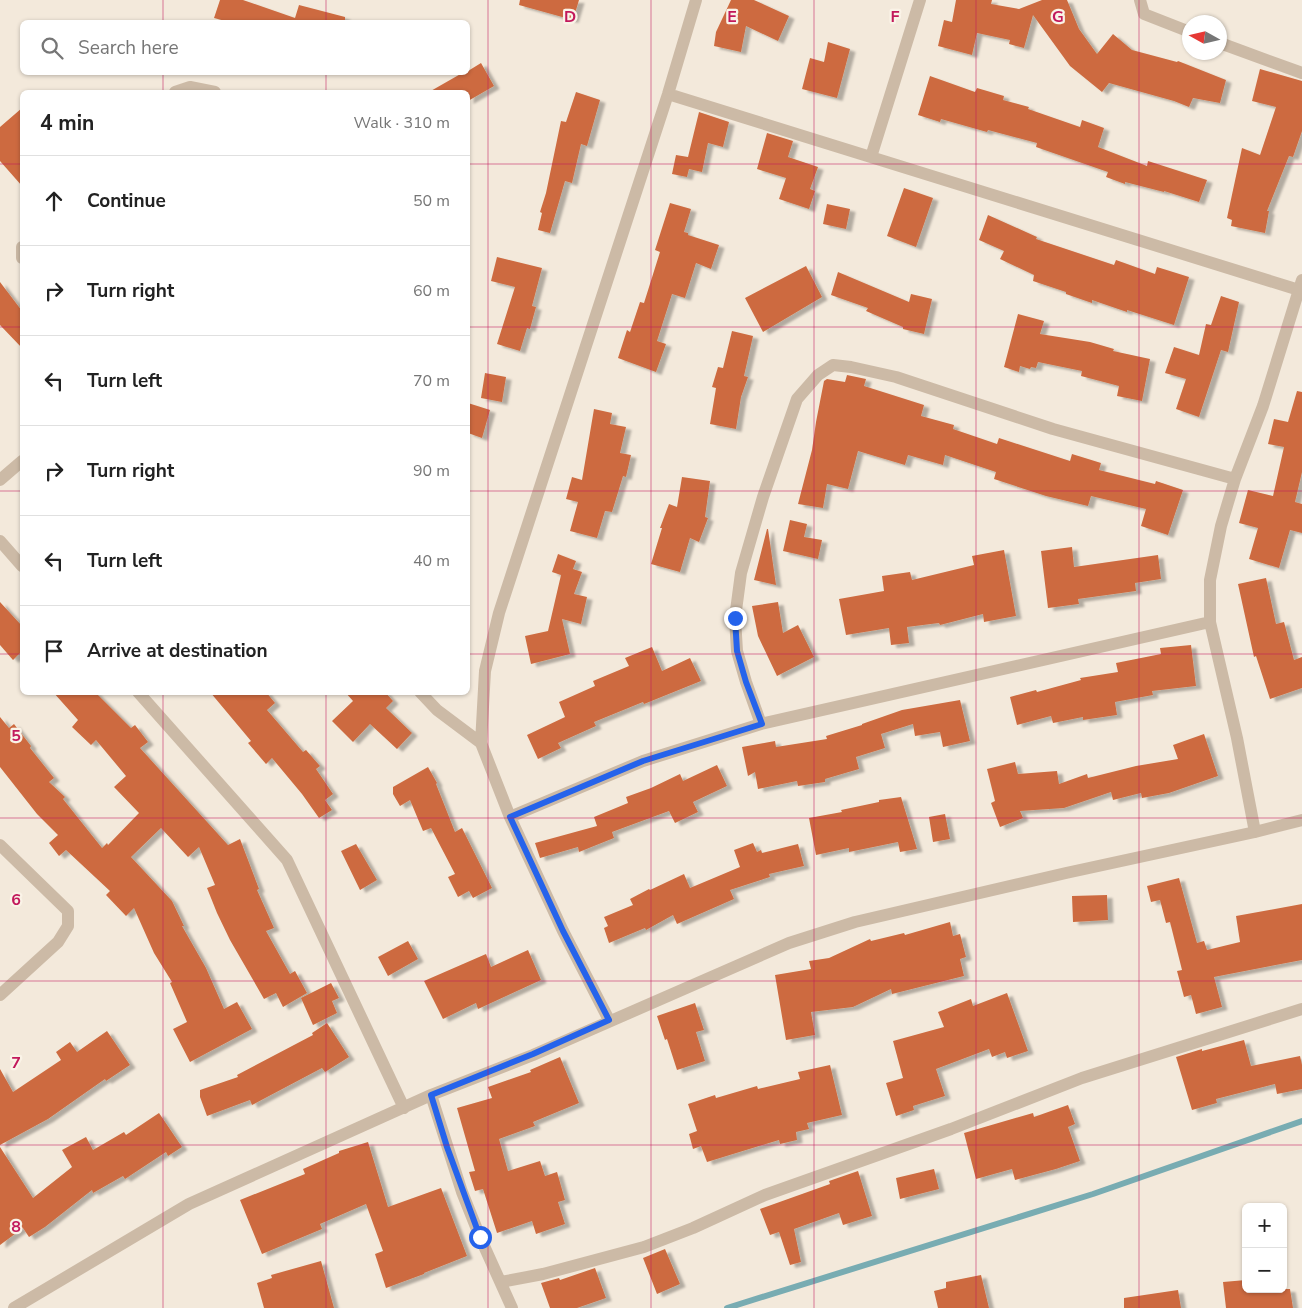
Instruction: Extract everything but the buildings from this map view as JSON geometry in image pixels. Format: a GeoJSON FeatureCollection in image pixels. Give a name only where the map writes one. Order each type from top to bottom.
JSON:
{"type":"FeatureCollection","features":[{"type":"Feature","properties":{"kind":"street"},"geometry":{"type":"LineString","coordinates":[[609,1020],[563,931],[510,817],[481,743],[485,670],[499,613],[668,94],[696,0]]}},
{"type":"Feature","properties":{"kind":"street"},"geometry":{"type":"LineString","coordinates":[[871,157],[920,0]]}},
{"type":"Feature","properties":{"kind":"street"},"geometry":{"type":"LineString","coordinates":[[1140,0],[1144,14],[1182,29]]}},
{"type":"Feature","properties":{"kind":"street"},"geometry":{"type":"LineString","coordinates":[[1227,46],[1302,73]]}},
{"type":"Feature","properties":{"kind":"street"},"geometry":{"type":"LineString","coordinates":[[181,90],[190,87],[205,90]]}},
{"type":"Feature","properties":{"kind":"street"},"geometry":{"type":"LineString","coordinates":[[668,94],[871,157],[1300,285],[1262,406],[1235,479],[1221,526],[1210,580],[1210,622],[1255,832]]}},
{"type":"Feature","properties":{"kind":"street"},"geometry":{"type":"LineString","coordinates":[[762,724],[746,682],[737,651],[735,618],[741,573],[763,496],[797,398],[818,375],[833,365],[896,377],[1053,429],[1235,479]]}},
{"type":"Feature","properties":{"kind":"street"},"geometry":{"type":"LineString","coordinates":[[0,480],[20,463]]}},
{"type":"Feature","properties":{"kind":"street"},"geometry":{"type":"LineString","coordinates":[[0,541],[20,564]]}},
{"type":"Feature","properties":{"kind":"street"},"geometry":{"type":"LineString","coordinates":[[510,817],[643,761],[762,724],[1210,622]]}},
{"type":"Feature","properties":{"kind":"street"},"geometry":{"type":"LineString","coordinates":[[141,695],[287,860],[404,1108]]}},
{"type":"Feature","properties":{"kind":"street"},"geometry":{"type":"LineString","coordinates":[[423,695],[437,710],[481,743]]}},
{"type":"Feature","properties":{"kind":"street"},"geometry":{"type":"LineString","coordinates":[[14,1308],[189,1204],[431,1095],[533,1054],[789,942],[854,922],[1066,872],[1255,832],[1302,820]]}},
{"type":"Feature","properties":{"kind":"street"},"geometry":{"type":"LineString","coordinates":[[0,845],[68,910],[68,926],[58,942],[0,995]]}},
{"type":"Feature","properties":{"kind":"street"},"geometry":{"type":"LineString","coordinates":[[501,1282],[543,1274],[644,1247],[693,1228],[765,1195],[951,1129],[1082,1078],[1302,1009]]}},
{"type":"Feature","properties":{"kind":"street"},"geometry":{"type":"LineString","coordinates":[[431,1095],[462,1192],[512,1308]]}},
{"type":"Feature","properties":{"kind":"waterway"},"geometry":{"type":"LineString","coordinates":[[727,1308],[1093,1194],[1302,1121]]}},
{"type":"Feature","properties":{"kind":"route"},"geometry":{"type":"LineString","coordinates":[[480,1237],[462,1192],[431,1095],[533,1054],[609,1020],[563,931],[510,817],[643,761],[762,724],[746,682],[737,651],[735,618]]}}]}
